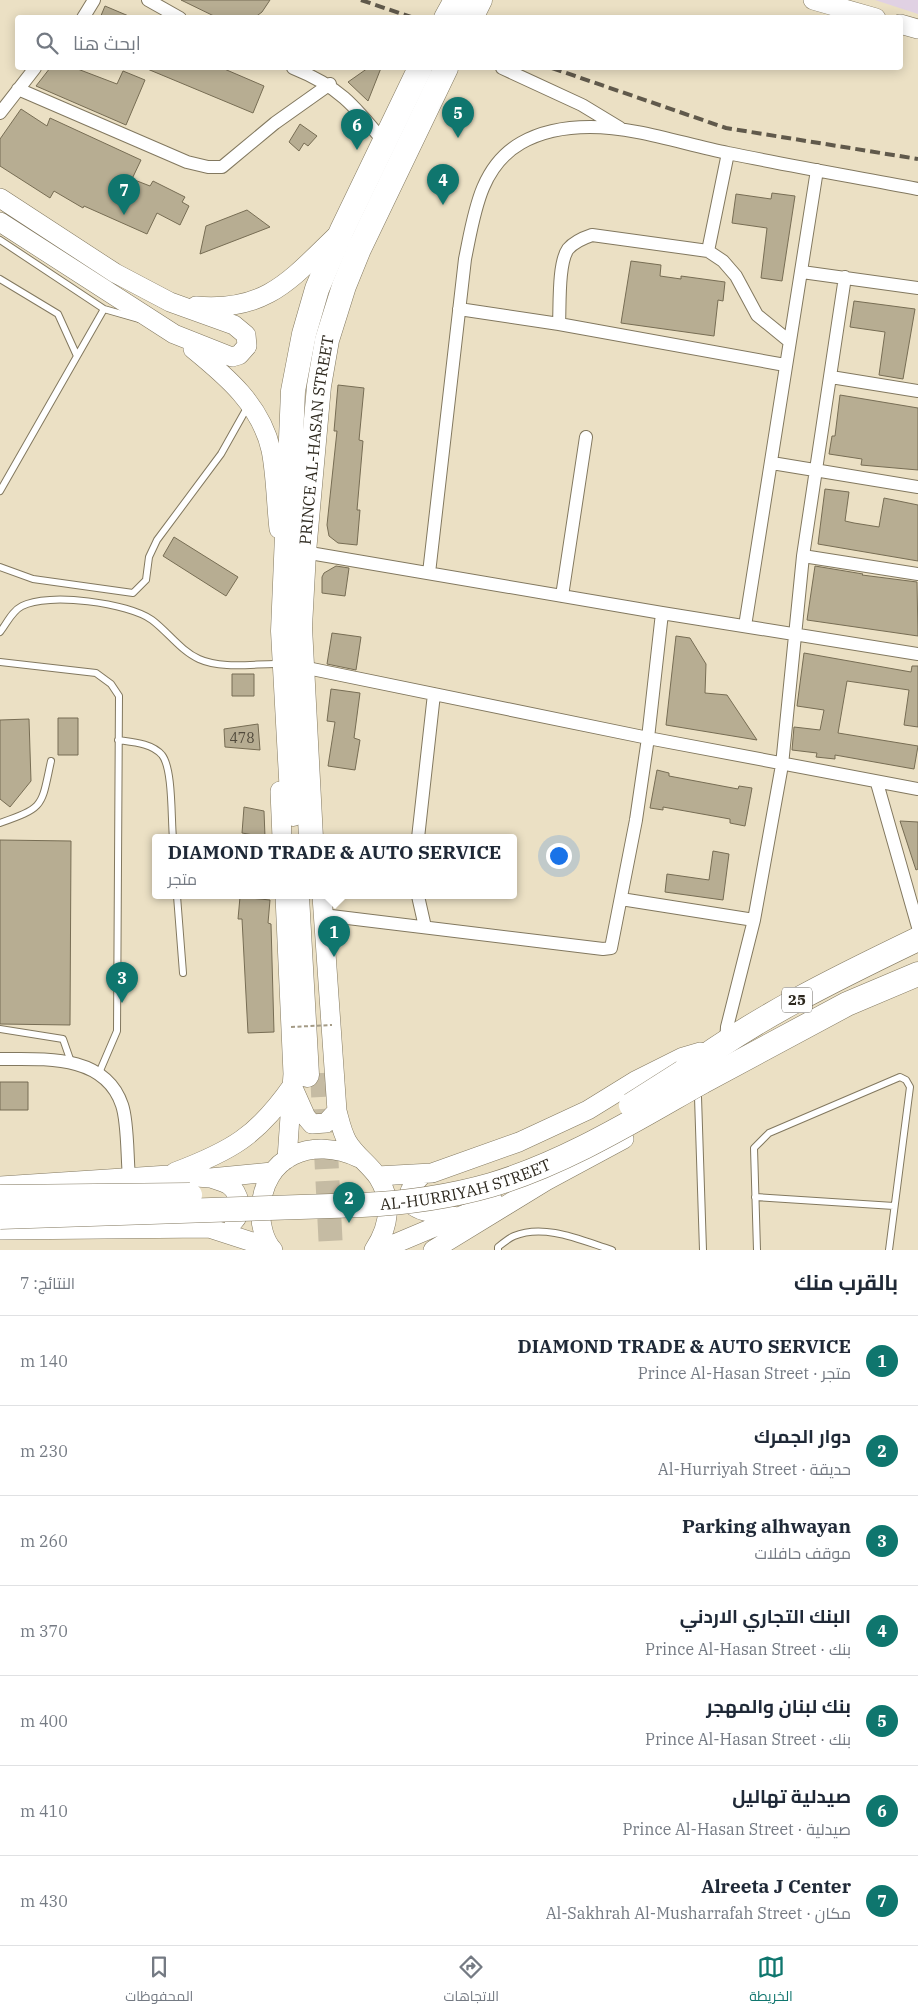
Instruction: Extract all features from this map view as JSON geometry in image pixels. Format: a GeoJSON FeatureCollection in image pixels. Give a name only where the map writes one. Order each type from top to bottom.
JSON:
{"type":"FeatureCollection","features":[{"type":"Feature","properties":{"kind":"highway"},"geometry":{"type":"LineString","coordinates":[[448,15],[456,0]]}},
{"type":"Feature","properties":{"kind":"highway"},"geometry":{"type":"LineString","coordinates":[[472,15],[480,0]]}},
{"type":"Feature","properties":{"kind":"highway","name":"PRINCE AL-HASAN STREET"},"geometry":{"type":"LineString","coordinates":[[311,834],[292,629],[283,589],[294,391],[304,334],[317,289],[342,230],[419,70]]}},
{"type":"Feature","properties":{"kind":"highway","name":"PRINCE AL-HASAN STREET"},"geometry":{"type":"LineString","coordinates":[[294,834],[292,629],[304,552],[319,386],[327,340],[344,286],[359,249],[445,70]]}},
{"type":"Feature","properties":{"kind":"highway"},"geometry":{"type":"LineString","coordinates":[[297,899],[307,1078]]}},
{"type":"Feature","properties":{"kind":"highway"},"geometry":{"type":"LineString","coordinates":[[307,1078],[318,905]]}},
{"type":"Feature","properties":{"kind":"highway","name":"25"},"geometry":{"type":"LineString","coordinates":[[694,1084],[722,1054],[821,985],[918,939]]}},
{"type":"Feature","properties":{"kind":"highway","name":"25"},"geometry":{"type":"LineString","coordinates":[[722,1054],[918,974]]}},
{"type":"Feature","properties":{"kind":"highway","name":"AL-HURRIYAH STREET"},"geometry":{"type":"LineString","coordinates":[[0,1197],[402,1189],[466,1178],[544,1149],[578,1134],[619,1112],[694,1084]]}},
{"type":"Feature","properties":{"kind":"highway","name":"AL-HURRIYAH STREET"},"geometry":{"type":"LineString","coordinates":[[0,1217],[372,1205],[464,1192],[500,1182],[553,1162],[596,1142],[694,1084]]}},
{"type":"Feature","properties":{"kind":"main road"},"geometry":{"type":"LineString","coordinates":[[813,0],[866,15]]}},
{"type":"Feature","properties":{"kind":"main road"},"geometry":{"type":"LineString","coordinates":[[903,25],[918,29]]}},
{"type":"Feature","properties":{"kind":"main road"},"geometry":{"type":"LineString","coordinates":[[0,198],[91,258],[170,302],[234,325],[246,335],[248,341],[244,351],[232,357],[174,334]]}},
{"type":"Feature","properties":{"kind":"main road"},"geometry":{"type":"LineString","coordinates":[[0,222],[174,334],[223,374],[250,403],[264,430],[270,449],[283,589]]}},
{"type":"Feature","properties":{"kind":"main road"},"geometry":{"type":"LineString","coordinates":[[170,302],[218,307],[248,304],[268,295],[292,278],[342,230]]}},
{"type":"Feature","properties":{"kind":"main road"},"geometry":{"type":"LineString","coordinates":[[282,834],[275,664],[292,629]]}},
{"type":"Feature","properties":{"kind":"main road"},"geometry":{"type":"LineString","coordinates":[[292,629],[312,669],[319,834]]}},
{"type":"Feature","properties":{"kind":"main road"},"geometry":{"type":"LineString","coordinates":[[284,899],[291,1027],[307,1078],[306,1117],[312,1124],[326,1123],[337,1112]]}},
{"type":"Feature","properties":{"kind":"main road"},"geometry":{"type":"LineString","coordinates":[[318,905],[332,1025],[337,1112],[348,1142],[360,1159],[377,1176],[386,1195],[388,1215],[383,1236],[374,1250]]}},
{"type":"Feature","properties":{"kind":"main road","name":"25"},"geometry":{"type":"LineString","coordinates":[[377,1176],[423,1174],[444,1170],[520,1142],[588,1110],[635,1082],[683,1057],[700,1052],[722,1054]]}},
{"type":"Feature","properties":{"kind":"main road"},"geometry":{"type":"LineString","coordinates":[[286,1159],[307,1078]]}},
{"type":"Feature","properties":{"kind":"main road"},"geometry":{"type":"LineString","coordinates":[[169,1175],[212,1158],[233,1147],[268,1118],[307,1078]]}},
{"type":"Feature","properties":{"kind":"main road","name":"25"},"geometry":{"type":"LineString","coordinates":[[380,1250],[546,1181],[694,1084]]}},
{"type":"Feature","properties":{"kind":"main road"},"geometry":{"type":"LineString","coordinates":[[272,1249],[260,1223],[261,1196],[272,1172],[286,1159],[304,1150],[324,1147],[343,1150],[360,1159]]}},
{"type":"Feature","properties":{"kind":"main road"},"geometry":{"type":"LineString","coordinates":[[0,1186],[169,1175],[210,1178],[272,1172]]}},
{"type":"Feature","properties":{"kind":"main road"},"geometry":{"type":"LineString","coordinates":[[423,1174],[410,1188],[409,1197],[413,1206],[419,1211],[460,1217]]}},
{"type":"Feature","properties":{"kind":"main road"},"geometry":{"type":"LineString","coordinates":[[0,1230],[209,1228],[231,1223],[236,1219],[239,1201],[229,1186],[210,1178]]}},
{"type":"Feature","properties":{"kind":"main road"},"geometry":{"type":"LineString","coordinates":[[433,1250],[546,1181]]}},
{"type":"Feature","properties":{"kind":"main road"},"geometry":{"type":"LineString","coordinates":[[209,1228],[272,1249]]}},
{"type":"Feature","properties":{"kind":"street"},"geometry":{"type":"LineString","coordinates":[[85,15],[94,0]]}},
{"type":"Feature","properties":{"kind":"street"},"geometry":{"type":"LineString","coordinates":[[148,0],[175,15]]}},
{"type":"Feature","properties":{"kind":"street"},"geometry":{"type":"LineString","coordinates":[[0,113],[33,70]]}},
{"type":"Feature","properties":{"kind":"street"},"geometry":{"type":"LineString","coordinates":[[298,70],[330,84],[359,112],[384,142]]}},
{"type":"Feature","properties":{"kind":"street"},"geometry":{"type":"LineString","coordinates":[[506,70],[582,105],[622,129]]}},
{"type":"Feature","properties":{"kind":"street"},"geometry":{"type":"LineString","coordinates":[[18,89],[187,162],[208,167],[222,167],[275,123],[330,84]]}},
{"type":"Feature","properties":{"kind":"street"},"geometry":{"type":"LineString","coordinates":[[429,573],[465,258],[480,190],[502,159],[520,144],[546,132],[566,128],[622,129],[728,153],[918,189]]}},
{"type":"Feature","properties":{"kind":"street"},"geometry":{"type":"LineString","coordinates":[[708,251],[728,153]]}},
{"type":"Feature","properties":{"kind":"street"},"geometry":{"type":"LineString","coordinates":[[745,626],[817,170]]}},
{"type":"Feature","properties":{"kind":"street"},"geometry":{"type":"LineString","coordinates":[[559,324],[564,260],[568,250],[582,238],[592,235],[708,251],[723,261],[736,276],[757,315],[789,341]]}},
{"type":"Feature","properties":{"kind":"street"},"geometry":{"type":"LineString","coordinates":[[802,272],[918,288]]}},
{"type":"Feature","properties":{"kind":"street"},"geometry":{"type":"LineString","coordinates":[[722,1054],[754,920],[782,765],[803,556],[845,277]]}},
{"type":"Feature","properties":{"kind":"street"},"geometry":{"type":"LineString","coordinates":[[459,310],[559,324],[785,365]]}},
{"type":"Feature","properties":{"kind":"street"},"geometry":{"type":"LineString","coordinates":[[831,377],[918,391]]}},
{"type":"Feature","properties":{"kind":"street"},"geometry":{"type":"LineString","coordinates":[[562,596],[586,437]]}},
{"type":"Feature","properties":{"kind":"street"},"geometry":{"type":"LineString","coordinates":[[772,463],[918,486]]}},
{"type":"Feature","properties":{"kind":"street"},"geometry":{"type":"LineString","coordinates":[[304,552],[662,613],[918,654]]}},
{"type":"Feature","properties":{"kind":"street"},"geometry":{"type":"LineString","coordinates":[[803,556],[918,574]]}},
{"type":"Feature","properties":{"kind":"street"},"geometry":{"type":"LineString","coordinates":[[318,905],[424,927],[609,950],[614,942],[648,738],[662,613]]}},
{"type":"Feature","properties":{"kind":"street"},"geometry":{"type":"LineString","coordinates":[[312,669],[782,765],[918,789]]}},
{"type":"Feature","properties":{"kind":"street"},"geometry":{"type":"LineString","coordinates":[[418,834],[434,694]]}},
{"type":"Feature","properties":{"kind":"street"},"geometry":{"type":"LineString","coordinates":[[877,783],[918,927]]}},
{"type":"Feature","properties":{"kind":"street"},"geometry":{"type":"LineString","coordinates":[[419,899],[424,927]]}},
{"type":"Feature","properties":{"kind":"street"},"geometry":{"type":"LineString","coordinates":[[621,899],[754,920]]}},
{"type":"Feature","properties":{"kind":"street"},"geometry":{"type":"LineString","coordinates":[[0,1059],[70,1062],[99,1073],[113,1086],[123,1106],[129,1177]]}},
{"type":"Feature","properties":{"kind":"lane"},"geometry":{"type":"LineString","coordinates":[[0,240],[104,308],[128,317],[153,321]]}},
{"type":"Feature","properties":{"kind":"lane"},"geometry":{"type":"LineString","coordinates":[[0,279],[58,314],[77,356]]}},
{"type":"Feature","properties":{"kind":"lane"},"geometry":{"type":"LineString","coordinates":[[0,491],[104,308]]}},
{"type":"Feature","properties":{"kind":"lane"},"geometry":{"type":"LineString","coordinates":[[0,568],[33,579],[133,593],[146,580],[149,556],[157,540],[221,454],[250,403]]}},
{"type":"Feature","properties":{"kind":"lane"},"geometry":{"type":"LineString","coordinates":[[0,632],[16,610],[25,605],[67,599],[110,604],[136,612],[152,620],[191,655],[207,662],[275,664]]}},
{"type":"Feature","properties":{"kind":"lane"},"geometry":{"type":"LineString","coordinates":[[0,662],[96,673],[111,684],[119,696],[118,1031],[99,1073]]}},
{"type":"Feature","properties":{"kind":"lane"},"geometry":{"type":"LineString","coordinates":[[118,740],[147,745],[161,754],[168,767],[173,834]]}},
{"type":"Feature","properties":{"kind":"lane"},"geometry":{"type":"LineString","coordinates":[[0,823],[33,812],[43,797],[51,761]]}},
{"type":"Feature","properties":{"kind":"lane"},"geometry":{"type":"LineString","coordinates":[[177,899],[183,973]]}},
{"type":"Feature","properties":{"kind":"lane"},"geometry":{"type":"LineString","coordinates":[[0,1029],[63,1039],[70,1062]]}},
{"type":"Feature","properties":{"kind":"lane"},"geometry":{"type":"LineString","coordinates":[[757,1250],[754,1148],[769,1133],[900,1076],[906,1080],[910,1087],[889,1250]]}},
{"type":"Feature","properties":{"kind":"lane"},"geometry":{"type":"LineString","coordinates":[[694,1084],[703,1250]]}},
{"type":"Feature","properties":{"kind":"lane"},"geometry":{"type":"LineString","coordinates":[[755,1197],[894,1206]]}},
{"type":"Feature","properties":{"kind":"lane"},"geometry":{"type":"LineString","coordinates":[[498,1250],[498,1247],[513,1236],[533,1231],[557,1234],[612,1250]]}},
{"type":"Feature","properties":{"kind":"path"},"geometry":{"type":"LineString","coordinates":[[291,1027],[332,1025]]}},
{"type":"Feature","properties":{"kind":"shaded area"},"geometry":{"type":"Polygon","coordinates":[[[875,0],[918,0],[918,14],[875,0]]]}},
{"type":"Feature","properties":{"kind":"building"},"geometry":{"type":"Polygon","coordinates":[[[181,0],[270,0],[258,15],[212,15],[181,0]]]}},
{"type":"Feature","properties":{"kind":"building"},"geometry":{"type":"Polygon","coordinates":[[[105,6],[126,15],[101,15],[105,6]]]}},
{"type":"Feature","properties":{"kind":"building"},"geometry":{"type":"Polygon","coordinates":[[[48,70],[80,70],[117,84],[123,71],[145,80],[126,125],[36,86],[48,70]]]}},
{"type":"Feature","properties":{"kind":"building"},"geometry":{"type":"Polygon","coordinates":[[[150,70],[227,70],[264,86],[253,113],[150,70]]]}},
{"type":"Feature","properties":{"kind":"building"},"geometry":{"type":"Polygon","coordinates":[[[365,70],[380,70],[368,101],[348,82],[365,70]]]}},
{"type":"Feature","properties":{"kind":"building"},"geometry":{"type":"Polygon","coordinates":[[[21,109],[47,126],[50,118],[141,160],[132,179],[150,186],[153,181],[185,197],[182,202],[189,206],[180,225],[157,213],[147,234],[84,206],[83,208],[54,191],[50,198],[0,166],[0,139],[21,109]]]}},
{"type":"Feature","properties":{"kind":"building"},"geometry":{"type":"Polygon","coordinates":[[[300,124],[317,136],[308,146],[304,143],[299,151],[289,142],[300,124]]]}},
{"type":"Feature","properties":{"kind":"building"},"geometry":{"type":"Polygon","coordinates":[[[772,193],[795,196],[782,281],[761,278],[767,228],[732,223],[736,194],[771,199],[772,193]]]}},
{"type":"Feature","properties":{"kind":"building"},"geometry":{"type":"Polygon","coordinates":[[[247,210],[270,227],[200,254],[206,226],[247,210]]]}},
{"type":"Feature","properties":{"kind":"building"},"geometry":{"type":"Polygon","coordinates":[[[631,261],[661,265],[660,276],[681,279],[681,276],[725,282],[723,301],[718,300],[714,336],[621,323],[631,261]]]}},
{"type":"Feature","properties":{"kind":"building"},"geometry":{"type":"Polygon","coordinates":[[[854,301],[915,309],[903,379],[879,375],[885,332],[850,327],[854,301]]]}},
{"type":"Feature","properties":{"kind":"building"},"geometry":{"type":"Polygon","coordinates":[[[338,385],[364,388],[359,440],[363,441],[357,510],[360,510],[357,545],[338,543],[329,536],[327,525],[337,431],[334,431],[338,385]]]}},
{"type":"Feature","properties":{"kind":"building"},"geometry":{"type":"Polygon","coordinates":[[[840,395],[918,408],[918,470],[861,465],[862,459],[829,454],[832,436],[835,436],[840,395]]]}},
{"type":"Feature","properties":{"kind":"building"},"geometry":{"type":"Polygon","coordinates":[[[825,489],[849,492],[845,521],[854,523],[879,527],[884,498],[918,505],[918,561],[818,544],[825,489]]]}},
{"type":"Feature","properties":{"kind":"building"},"geometry":{"type":"Polygon","coordinates":[[[174,537],[238,577],[226,596],[163,556],[174,537]]]}},
{"type":"Feature","properties":{"kind":"building"},"geometry":{"type":"Polygon","coordinates":[[[336,566],[349,568],[345,596],[322,593],[322,577],[324,573],[336,566]]]}},
{"type":"Feature","properties":{"kind":"building"},"geometry":{"type":"Polygon","coordinates":[[[815,566],[862,575],[917,582],[918,636],[807,620],[815,566]]]}},
{"type":"Feature","properties":{"kind":"building"},"geometry":{"type":"Polygon","coordinates":[[[332,633],[361,637],[356,670],[327,664],[332,633]]]}},
{"type":"Feature","properties":{"kind":"building"},"geometry":{"type":"Polygon","coordinates":[[[676,636],[690,638],[706,664],[705,693],[727,695],[757,740],[666,725],[676,636]]]}},
{"type":"Feature","properties":{"kind":"building"},"geometry":{"type":"Polygon","coordinates":[[[804,653],[911,672],[912,666],[918,666],[918,727],[904,725],[909,690],[847,681],[838,733],[918,746],[914,769],[835,755],[835,759],[816,757],[817,753],[792,750],[794,727],[820,730],[824,710],[797,706],[804,653]]]}},
{"type":"Feature","properties":{"kind":"building"},"geometry":{"type":"Polygon","coordinates":[[[232,674],[254,674],[254,696],[232,696],[232,674]]]}},
{"type":"Feature","properties":{"kind":"building"},"geometry":{"type":"Polygon","coordinates":[[[331,689],[360,693],[354,738],[360,740],[355,770],[328,766],[335,722],[327,721],[331,689]]]}},
{"type":"Feature","properties":{"kind":"building"},"geometry":{"type":"Polygon","coordinates":[[[58,718],[78,718],[78,755],[58,755],[58,718]]]}},
{"type":"Feature","properties":{"kind":"building"},"geometry":{"type":"Polygon","coordinates":[[[29,719],[31,781],[10,807],[0,799],[0,720],[29,719]]]}},
{"type":"Feature","properties":{"kind":"building"},"geometry":{"type":"Polygon","coordinates":[[[258,724],[260,750],[225,747],[224,729],[258,724]]]}},
{"type":"Feature","properties":{"kind":"building"},"geometry":{"type":"Polygon","coordinates":[[[657,770],[669,773],[669,776],[738,789],[739,786],[752,788],[745,826],[730,823],[730,819],[663,807],[663,810],[650,808],[657,770]]]}},
{"type":"Feature","properties":{"kind":"building"},"geometry":{"type":"Polygon","coordinates":[[[244,807],[264,811],[265,834],[242,833],[244,807]]]}},
{"type":"Feature","properties":{"kind":"building"},"geometry":{"type":"Polygon","coordinates":[[[900,821],[918,822],[918,869],[916,870],[900,821]]]}},
{"type":"Feature","properties":{"kind":"building"},"geometry":{"type":"Polygon","coordinates":[[[0,840],[71,841],[70,1025],[0,1024],[0,840]]]}},
{"type":"Feature","properties":{"kind":"building"},"geometry":{"type":"Polygon","coordinates":[[[713,851],[729,854],[723,900],[665,892],[667,874],[709,880],[713,851]]]}},
{"type":"Feature","properties":{"kind":"building"},"geometry":{"type":"Polygon","coordinates":[[[240,899],[270,900],[268,923],[271,924],[274,1032],[248,1033],[242,919],[238,919],[240,899]]]}},
{"type":"Feature","properties":{"kind":"building"},"geometry":{"type":"Polygon","coordinates":[[[0,1082],[28,1082],[28,1110],[0,1110],[0,1082]]]}},
{"type":"Feature","properties":{"kind":"tunnel"},"geometry":{"type":"LineString","coordinates":[[322,1073],[331,1250]]}},
{"type":"Feature","properties":{"kind":"railway"},"geometry":{"type":"LineString","coordinates":[[361,0],[405,15]]}},
{"type":"Feature","properties":{"kind":"railway"},"geometry":{"type":"LineString","coordinates":[[558,70],[726,128],[918,159]]}},
{"type":"Feature","properties":{"kind":"place","name":"بنك لبنان والمهجر"},"geometry":{"type":"Point","coordinates":[458,138]}},
{"type":"Feature","properties":{"kind":"place","name":"صيدلية تهاليل"},"geometry":{"type":"Point","coordinates":[357,150]}},
{"type":"Feature","properties":{"kind":"place","name":"البنك التجاري الاردني"},"geometry":{"type":"Point","coordinates":[443,205]}},
{"type":"Feature","properties":{"kind":"place","name":"Alreeta J Center"},"geometry":{"type":"Point","coordinates":[124,215]}},
{"type":"Feature","properties":{"kind":"place","name":"DIAMOND TRADE & AUTO SERVICE"},"geometry":{"type":"Point","coordinates":[334,957]}},
{"type":"Feature","properties":{"kind":"place","name":"Parking alhwayan"},"geometry":{"type":"Point","coordinates":[122,1003]}},
{"type":"Feature","properties":{"kind":"place","name":"دوار الجمرك"},"geometry":{"type":"Point","coordinates":[349,1223]}}]}
